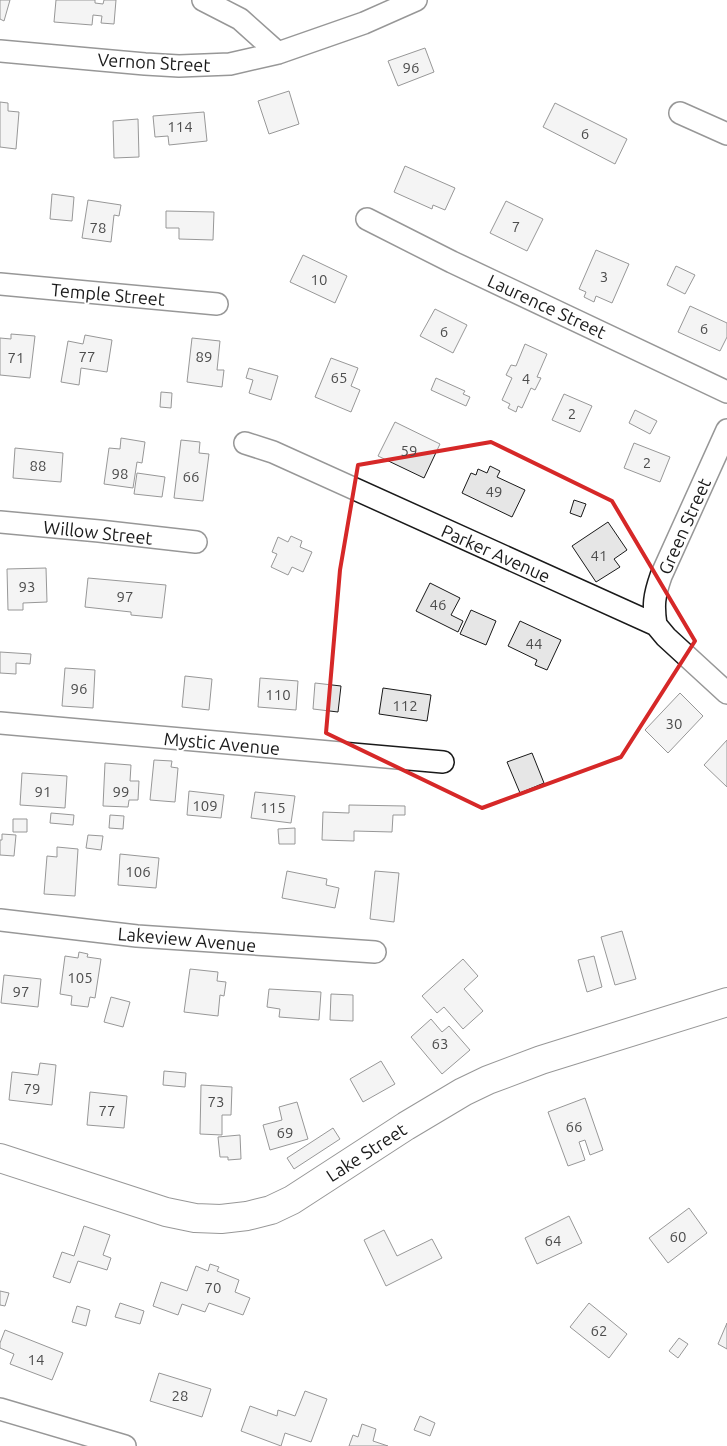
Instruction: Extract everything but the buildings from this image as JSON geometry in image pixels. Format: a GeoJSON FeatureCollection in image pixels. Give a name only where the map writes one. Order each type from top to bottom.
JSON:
{"type":"FeatureCollection","features":[{"type":"Feature","properties":{"kind":"street"},"geometry":{"type":"LineString","coordinates":[[203,0],[240,20],[278,53]]}},
{"type":"Feature","properties":{"kind":"street","name":"Vernon Street"},"geometry":{"type":"LineString","coordinates":[[0,51],[179,66],[230,64],[278,53],[364,22],[416,0]]}},
{"type":"Feature","properties":{"kind":"street"},"geometry":{"type":"LineString","coordinates":[[680,113],[727,134]]}},
{"type":"Feature","properties":{"kind":"street","name":"Laurence Street"},"geometry":{"type":"LineString","coordinates":[[367,218],[452,262],[727,392]]}},
{"type":"Feature","properties":{"kind":"street","name":"Temple Street"},"geometry":{"type":"LineString","coordinates":[[0,284],[217,304]]}},
{"type":"Feature","properties":{"kind":"street","name":"Green Street"},"geometry":{"type":"LineString","coordinates":[[656,626],[653,608],[655,592],[727,430]]}},
{"type":"Feature","properties":{"kind":"street","name":"Parker Avenue"},"geometry":{"type":"LineString","coordinates":[[245,442],[273,452],[656,626],[727,693]]}},
{"type":"Feature","properties":{"kind":"street","name":"Willow Street"},"geometry":{"type":"LineString","coordinates":[[0,522],[99,530],[196,542]]}},
{"type":"Feature","properties":{"kind":"street","name":"Mystic Avenue"},"geometry":{"type":"LineString","coordinates":[[0,723],[443,762]]}},
{"type":"Feature","properties":{"kind":"street","name":"Lakeview Avenue"},"geometry":{"type":"LineString","coordinates":[[0,920],[137,936],[375,952]]}},
{"type":"Feature","properties":{"kind":"street","name":"Lake Street"},"geometry":{"type":"LineString","coordinates":[[0,1158],[166,1212],[195,1218],[221,1219],[247,1216],[271,1210],[292,1200],[406,1126],[463,1092],[488,1080],[541,1060],[727,1002]]}},
{"type":"Feature","properties":{"kind":"street"},"geometry":{"type":"LineString","coordinates":[[0,1409],[124,1446]]}},
{"type":"Feature","properties":{"kind":"highlighted area"},"geometry":{"type":"Polygon","coordinates":[[[491,442],[612,501],[695,641],[621,757],[482,808],[326,733],[340,570],[358,465],[491,442]]]}}]}
